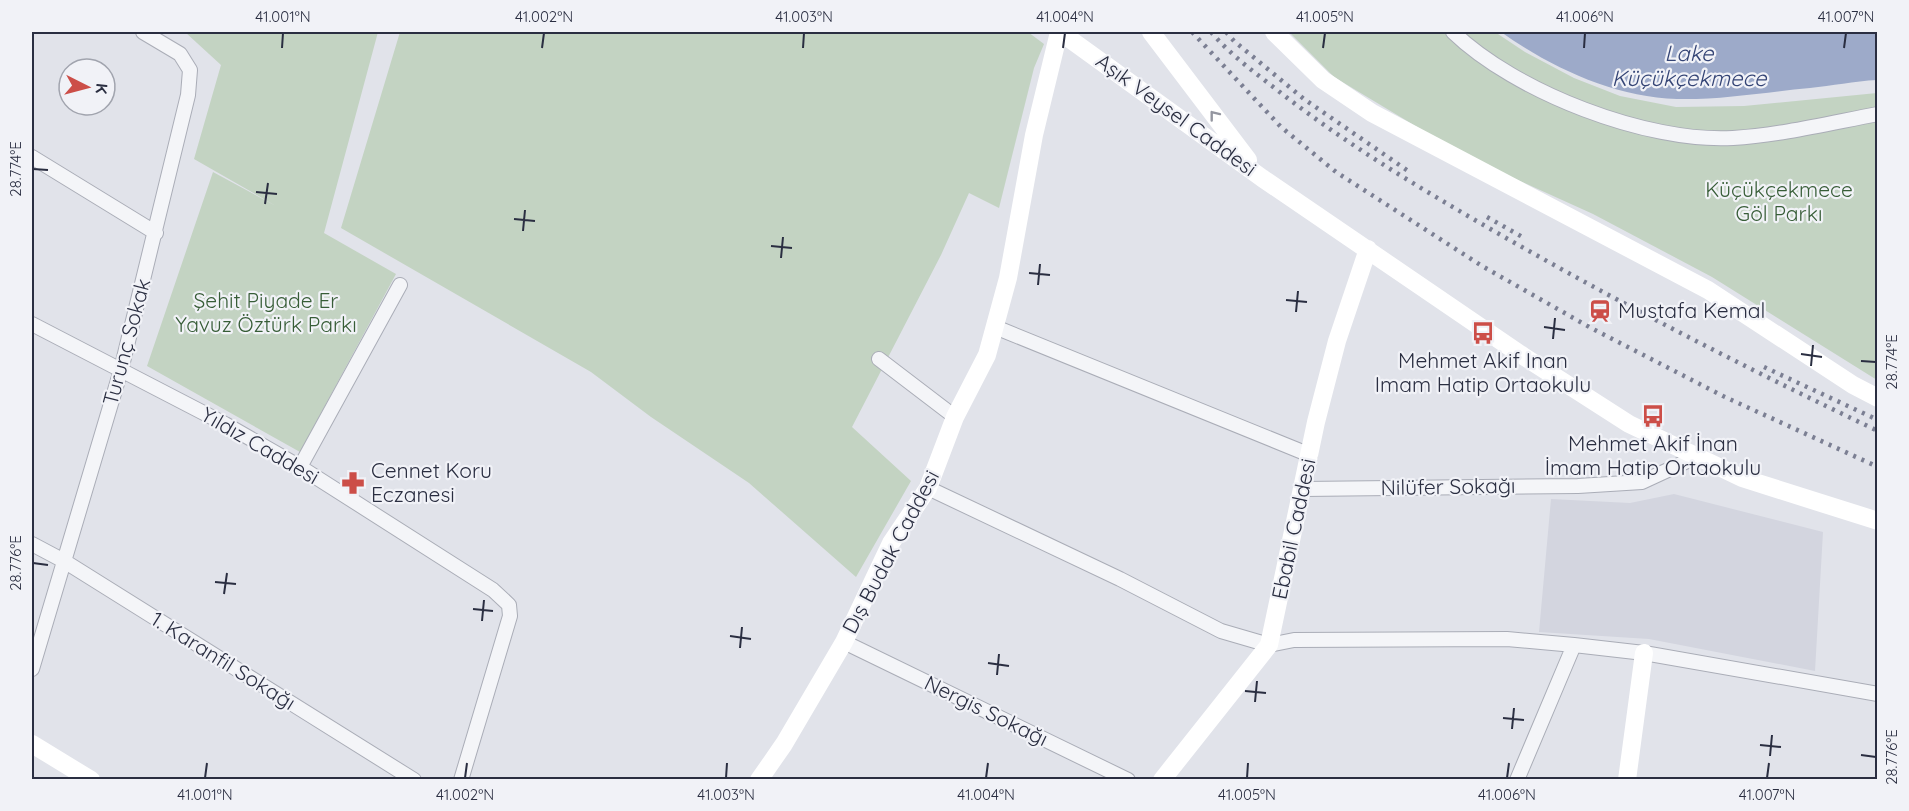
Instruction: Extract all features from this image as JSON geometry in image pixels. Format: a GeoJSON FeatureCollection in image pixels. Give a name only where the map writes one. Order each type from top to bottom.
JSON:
{"type":"FeatureCollection","features":[{"type":"Feature","properties":{"kind":"street","name":"Turunç Sokak"},"geometry":{"type":"LineString","coordinates":[[32,669],[121,370],[188,95],[190,70],[180,54],[162,37],[143,32]]}},
{"type":"Feature","properties":{"kind":"street","name":"Aşık Veysel Caddesi"},"geometry":{"type":"LineString","coordinates":[[1060,32],[1262,178],[1522,356],[1629,424],[1742,478],[1878,521]]}},
{"type":"Feature","properties":{"kind":"street","name":"Dış Budak Caddesi"},"geometry":{"type":"LineString","coordinates":[[759,780],[784,744],[844,642],[891,543],[928,488],[956,417],[987,355],[1008,279],[1034,135],[1060,32]]}},
{"type":"Feature","properties":{"kind":"street"},"geometry":{"type":"LineString","coordinates":[[1151,32],[1262,178]]}},
{"type":"Feature","properties":{"kind":"street"},"geometry":{"type":"LineString","coordinates":[[1274,32],[1323,80],[1372,113],[1707,291],[1853,385],[1878,398]]}},
{"type":"Feature","properties":{"kind":"street"},"geometry":{"type":"LineString","coordinates":[[1453,32],[1512,74],[1563,101],[1613,121],[1676,134],[1732,138],[1878,114]]}},
{"type":"Feature","properties":{"kind":"street"},"geometry":{"type":"LineString","coordinates":[[32,157],[156,233]]}},
{"type":"Feature","properties":{"kind":"street","name":"Ebabil Caddesi"},"geometry":{"type":"LineString","coordinates":[[1162,780],[1269,645],[1337,341],[1368,249]]}},
{"type":"Feature","properties":{"kind":"street"},"geometry":{"type":"LineString","coordinates":[[300,467],[400,285]]}},
{"type":"Feature","properties":{"kind":"street","name":"Yıldız Caddesi"},"geometry":{"type":"LineString","coordinates":[[32,324],[225,424],[300,467],[493,590],[509,605],[510,616],[461,780]]}},
{"type":"Feature","properties":{"kind":"street"},"geometry":{"type":"LineString","coordinates":[[994,327],[1310,455]]}},
{"type":"Feature","properties":{"kind":"street"},"geometry":{"type":"LineString","coordinates":[[879,359],[956,417]]}},
{"type":"Feature","properties":{"kind":"street","name":"Nilüfer Sokağı"},"geometry":{"type":"LineString","coordinates":[[1303,489],[1578,486],[1642,482],[1696,457]]}},
{"type":"Feature","properties":{"kind":"street"},"geometry":{"type":"LineString","coordinates":[[928,488],[1120,579],[1221,631],[1269,645],[1294,640],[1507,639],[1644,652],[1878,694]]}},
{"type":"Feature","properties":{"kind":"street","name":"1. Karanfil Sokağı"},"geometry":{"type":"LineString","coordinates":[[32,544],[64,561],[414,780]]}},
{"type":"Feature","properties":{"kind":"street","name":"Nergis Sokağı"},"geometry":{"type":"LineString","coordinates":[[844,642],[1128,780]]}},
{"type":"Feature","properties":{"kind":"street"},"geometry":{"type":"LineString","coordinates":[[1517,780],[1574,645]]}},
{"type":"Feature","properties":{"kind":"street"},"geometry":{"type":"LineString","coordinates":[[1627,780],[1644,652]]}},
{"type":"Feature","properties":{"kind":"street"},"geometry":{"type":"LineString","coordinates":[[32,744],[91,780]]}},
{"type":"Feature","properties":{"kind":"shaded area"},"geometry":{"type":"Polygon","coordinates":[[[1674,494],[1823,532],[1815,671],[1649,639],[1539,632],[1551,499],[1630,503],[1674,494]]]}},
{"type":"Feature","properties":{"kind":"green space","name":"Şehit Piyade Er Yavuz Öztürk Parkı"},"geometry":{"type":"Polygon","coordinates":[[[185,32],[378,32],[324,233],[396,274],[300,452],[147,366],[213,172],[276,206],[194,159],[221,65],[185,32]]]}},
{"type":"Feature","properties":{"kind":"green space"},"geometry":{"type":"Polygon","coordinates":[[[400,32],[1028,32],[1044,44],[1034,68],[999,208],[969,193],[941,255],[852,427],[911,481],[856,577],[749,483],[651,417],[591,372],[341,228],[400,32]]]}},
{"type":"Feature","properties":{"kind":"green space","name":"Küçükçekmece Göl Parkı"},"geometry":{"type":"Polygon","coordinates":[[[1289,32],[1495,32],[1525,52],[1574,78],[1620,96],[1676,107],[1744,106],[1877,93],[1877,380],[1712,277],[1593,214],[1467,157],[1334,77],[1289,32]]]}},
{"type":"Feature","properties":{"kind":"water","name":"Lake Küçükçekmece"},"geometry":{"type":"Polygon","coordinates":[[[1501,32],[1877,32],[1877,80],[1727,97],[1677,99],[1653,97],[1630,93],[1584,78],[1541,57],[1501,32]]]}},
{"type":"Feature","properties":{"kind":"railway"},"geometry":{"type":"LineString","coordinates":[[1192,32],[1281,127],[1336,172],[1482,266],[1591,328],[1723,396],[1878,467]]}},
{"type":"Feature","properties":{"kind":"railway"},"geometry":{"type":"LineString","coordinates":[[1211,32],[1240,60],[1312,117],[1441,200],[1548,262],[1657,320],[1878,431]]}},
{"type":"Feature","properties":{"kind":"railway"},"geometry":{"type":"LineString","coordinates":[[1226,32],[1304,99],[1411,173]]}},
{"type":"Feature","properties":{"kind":"railway"},"geometry":{"type":"LineString","coordinates":[[1487,217],[1526,239]]}},
{"type":"Feature","properties":{"kind":"railway"},"geometry":{"type":"LineString","coordinates":[[1764,367],[1878,420]]}},
{"type":"Feature","properties":{"kind":"place","name":"Mustafa Kemal"},"geometry":{"type":"Point","coordinates":[1600,311]}},
{"type":"Feature","properties":{"kind":"place","name":"Mehmet Akif Inan Imam Hatip Ortaokulu"},"geometry":{"type":"Point","coordinates":[1483,333]}},
{"type":"Feature","properties":{"kind":"place","name":"Mehmet Akif İnan İmam Hatip Ortaokulu"},"geometry":{"type":"Point","coordinates":[1653,416]}},
{"type":"Feature","properties":{"kind":"place","name":"Cennet Koru Eczanesi"},"geometry":{"type":"Point","coordinates":[353,483]}}]}
